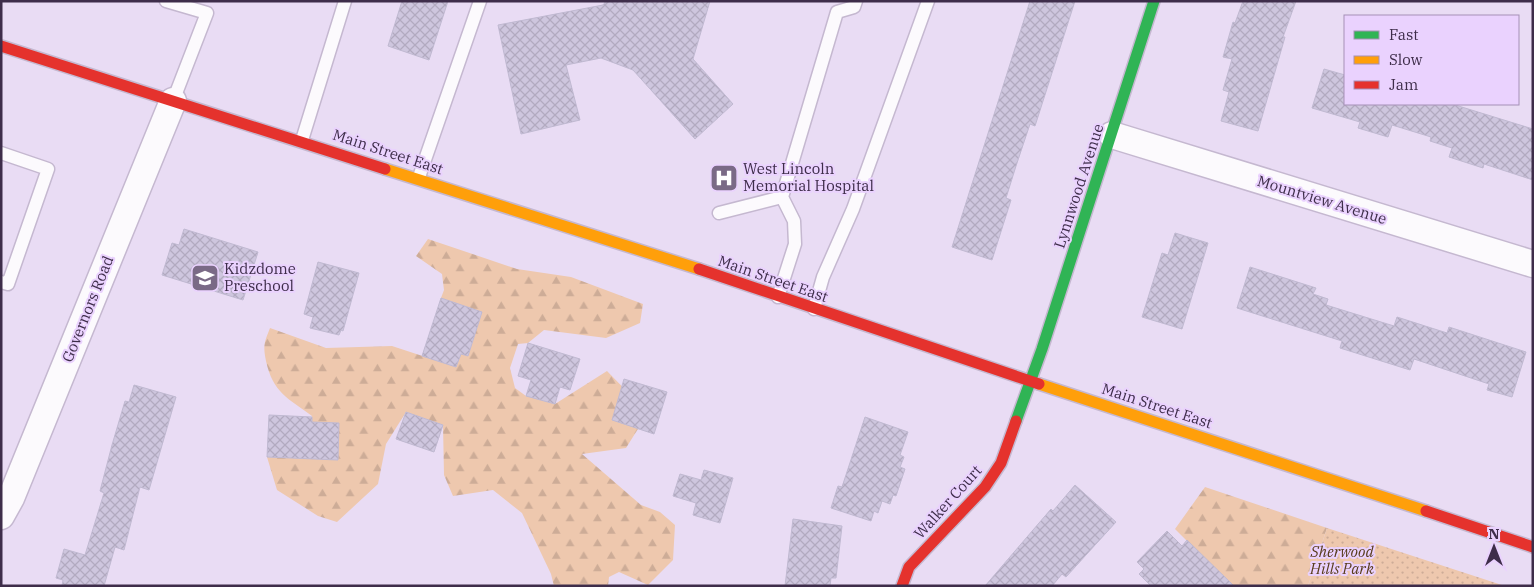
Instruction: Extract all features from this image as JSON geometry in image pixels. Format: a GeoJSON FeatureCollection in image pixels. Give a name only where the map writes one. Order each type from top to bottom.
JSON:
{"type":"FeatureCollection","features":[{"type":"Feature","properties":{"kind":"main road","name":"Lynnwood Avenue"},"geometry":{"type":"LineString","coordinates":[[1030,379],[1042,349],[1154,1]]}},
{"type":"Feature","properties":{"kind":"main road","name":"Main Street East"},"geometry":{"type":"LineString","coordinates":[[1,46],[419,177],[1533,547]]}},
{"type":"Feature","properties":{"kind":"main road","name":"Walker Court"},"geometry":{"type":"LineString","coordinates":[[902,586],[909,567],[985,487],[1001,463],[1030,379]]}},
{"type":"Feature","properties":{"kind":"street","name":"Governors Road"},"geometry":{"type":"LineString","coordinates":[[1,516],[11,498],[173,101]]}},
{"type":"Feature","properties":{"kind":"street","name":"Mountview Avenue"},"geometry":{"type":"LineString","coordinates":[[1112,135],[1533,264]]}},
{"type":"Feature","properties":{"kind":"lane"},"geometry":{"type":"LineString","coordinates":[[166,1],[207,13],[173,101]]}},
{"type":"Feature","properties":{"kind":"lane"},"geometry":{"type":"LineString","coordinates":[[302,140],[345,1]]}},
{"type":"Feature","properties":{"kind":"lane"},"geometry":{"type":"LineString","coordinates":[[419,177],[480,1]]}},
{"type":"Feature","properties":{"kind":"lane"},"geometry":{"type":"LineString","coordinates":[[778,296],[795,244],[794,221],[782,198],[837,12],[854,7],[856,1]]}},
{"type":"Feature","properties":{"kind":"lane"},"geometry":{"type":"LineString","coordinates":[[814,309],[824,277],[852,209],[928,1]]}},
{"type":"Feature","properties":{"kind":"lane"},"geometry":{"type":"LineString","coordinates":[[1,153],[48,169],[5,283]]}},
{"type":"Feature","properties":{"kind":"lane"},"geometry":{"type":"LineString","coordinates":[[719,213],[782,198]]}},
{"type":"Feature","properties":{"kind":"green space"},"geometry":{"type":"Polygon","coordinates":[[[428,239],[517,269],[571,277],[643,304],[640,323],[606,338],[544,330],[528,343],[518,344],[510,368],[515,388],[526,396],[555,404],[607,371],[648,413],[626,448],[582,454],[641,505],[660,512],[675,525],[673,560],[648,585],[619,572],[609,577],[608,586],[554,586],[551,574],[522,513],[493,490],[453,496],[444,475],[443,425],[406,412],[386,444],[378,484],[337,522],[318,516],[277,490],[267,457],[338,460],[339,423],[312,422],[312,416],[277,388],[269,372],[264,348],[270,328],[326,348],[392,346],[456,367],[461,354],[468,356],[482,312],[441,298],[444,290],[442,274],[416,256],[428,239]]]}},
{"type":"Feature","properties":{"kind":"green space"},"geometry":{"type":"Polygon","coordinates":[[[1205,487],[1327,528],[1308,586],[1232,586],[1175,529],[1205,487]]]}},
{"type":"Feature","properties":{"kind":"green space","name":"Sherwood Hills Park"},"geometry":{"type":"Polygon","coordinates":[[[1327,528],[1505,586],[1308,586],[1327,528]]]}},
{"type":"Feature","properties":{"kind":"building"},"geometry":{"type":"Polygon","coordinates":[[[402,1],[448,1],[429,60],[388,46],[402,1]]]}},
{"type":"Feature","properties":{"kind":"building"},"geometry":{"type":"Polygon","coordinates":[[[606,1],[710,1],[693,59],[733,104],[695,139],[633,70],[601,58],[566,65],[580,120],[521,134],[498,25],[603,5],[606,1]]]}},
{"type":"Feature","properties":{"kind":"building"},"geometry":{"type":"Polygon","coordinates":[[[1030,1],[1075,1],[1035,126],[1030,124],[1016,166],[1006,198],[1011,200],[992,260],[952,247],[1030,1]]]}},
{"type":"Feature","properties":{"kind":"building"},"geometry":{"type":"Polygon","coordinates":[[[1243,1],[1296,1],[1283,37],[1285,37],[1258,131],[1221,121],[1229,92],[1223,90],[1232,59],[1223,57],[1233,22],[1235,23],[1243,1]]]}},
{"type":"Feature","properties":{"kind":"building"},"geometry":{"type":"Polygon","coordinates":[[[1324,69],[1344,75],[1344,105],[1455,105],[1533,129],[1533,180],[1484,164],[1483,168],[1449,157],[1452,148],[1430,141],[1431,137],[1392,125],[1388,137],[1358,128],[1360,122],[1312,108],[1324,69]]]}},
{"type":"Feature","properties":{"kind":"building"},"geometry":{"type":"Polygon","coordinates":[[[184,229],[258,252],[243,300],[162,275],[172,243],[179,245],[184,229]]]}},
{"type":"Feature","properties":{"kind":"building"},"geometry":{"type":"Polygon","coordinates":[[[1175,233],[1208,243],[1182,329],[1142,317],[1162,253],[1168,255],[1175,233]]]}},
{"type":"Feature","properties":{"kind":"building"},"geometry":{"type":"Polygon","coordinates":[[[318,262],[359,273],[343,331],[341,330],[339,335],[310,328],[313,317],[304,314],[318,262]]]}},
{"type":"Feature","properties":{"kind":"building"},"geometry":{"type":"Polygon","coordinates":[[[1250,267],[1316,288],[1313,294],[1328,299],[1326,305],[1394,326],[1397,317],[1447,333],[1449,327],[1526,352],[1512,397],[1487,390],[1489,384],[1414,359],[1410,370],[1340,348],[1342,341],[1237,308],[1250,267]]]}},
{"type":"Feature","properties":{"kind":"building"},"geometry":{"type":"Polygon","coordinates":[[[441,298],[482,312],[468,356],[461,354],[456,367],[422,356],[441,298]]]}},
{"type":"Feature","properties":{"kind":"building"},"geometry":{"type":"Polygon","coordinates":[[[528,343],[580,359],[570,390],[560,387],[555,404],[526,396],[531,380],[518,376],[528,343]]]}},
{"type":"Feature","properties":{"kind":"building"},"geometry":{"type":"Polygon","coordinates":[[[624,379],[667,392],[654,434],[612,420],[624,379]]]}},
{"type":"Feature","properties":{"kind":"building"},"geometry":{"type":"Polygon","coordinates":[[[134,385],[176,397],[149,490],[140,487],[124,550],[115,547],[104,586],[62,586],[63,580],[56,578],[64,549],[85,555],[104,493],[100,491],[112,445],[125,401],[129,402],[134,385]]]}},
{"type":"Feature","properties":{"kind":"building"},"geometry":{"type":"Polygon","coordinates":[[[406,412],[443,425],[434,452],[396,439],[406,412]]]}},
{"type":"Feature","properties":{"kind":"building"},"geometry":{"type":"Polygon","coordinates":[[[269,415],[312,417],[312,422],[339,423],[338,460],[267,457],[269,415]]]}},
{"type":"Feature","properties":{"kind":"building"},"geometry":{"type":"Polygon","coordinates":[[[865,417],[908,432],[900,455],[904,457],[900,467],[905,469],[896,496],[893,495],[890,504],[882,501],[878,513],[874,511],[871,521],[831,508],[838,486],[842,487],[865,417]]]}},
{"type":"Feature","properties":{"kind":"building"},"geometry":{"type":"Polygon","coordinates":[[[704,470],[733,478],[720,523],[693,515],[696,503],[673,496],[680,474],[701,480],[704,470]]]}},
{"type":"Feature","properties":{"kind":"building"},"geometry":{"type":"Polygon","coordinates":[[[1075,485],[1116,522],[1066,577],[1062,574],[1052,586],[985,586],[1051,509],[1053,511],[1075,485]]]}},
{"type":"Feature","properties":{"kind":"building"},"geometry":{"type":"Polygon","coordinates":[[[793,519],[842,526],[836,578],[831,578],[830,586],[785,586],[793,519]]]}},
{"type":"Feature","properties":{"kind":"building"},"geometry":{"type":"Polygon","coordinates":[[[1167,531],[1182,546],[1187,540],[1234,586],[1151,586],[1139,574],[1144,569],[1137,562],[1167,531]]]}},
{"type":"Feature","properties":{"kind":"traffic: fast"},"geometry":{"type":"LineString","coordinates":[[1016,421],[1042,349],[1154,1]]}},
{"type":"Feature","properties":{"kind":"traffic: slow"},"geometry":{"type":"LineString","coordinates":[[385,169],[699,269]]}},
{"type":"Feature","properties":{"kind":"traffic: slow"},"geometry":{"type":"LineString","coordinates":[[1039,384],[1426,511]]}},
{"type":"Feature","properties":{"kind":"traffic: jam"},"geometry":{"type":"LineString","coordinates":[[1,46],[385,169]]}},
{"type":"Feature","properties":{"kind":"traffic: jam"},"geometry":{"type":"LineString","coordinates":[[699,269],[1039,384]]}},
{"type":"Feature","properties":{"kind":"traffic: jam"},"geometry":{"type":"LineString","coordinates":[[902,586],[909,567],[985,487],[1001,463],[1016,421]]}},
{"type":"Feature","properties":{"kind":"traffic: jam"},"geometry":{"type":"LineString","coordinates":[[1426,511],[1533,547]]}},
{"type":"Feature","properties":{"kind":"place","name":"West Lincoln Memorial Hospital"},"geometry":{"type":"Point","coordinates":[724,178]}},
{"type":"Feature","properties":{"kind":"place","name":"Kidzdome Preschool"},"geometry":{"type":"Point","coordinates":[205,278]}}]}
